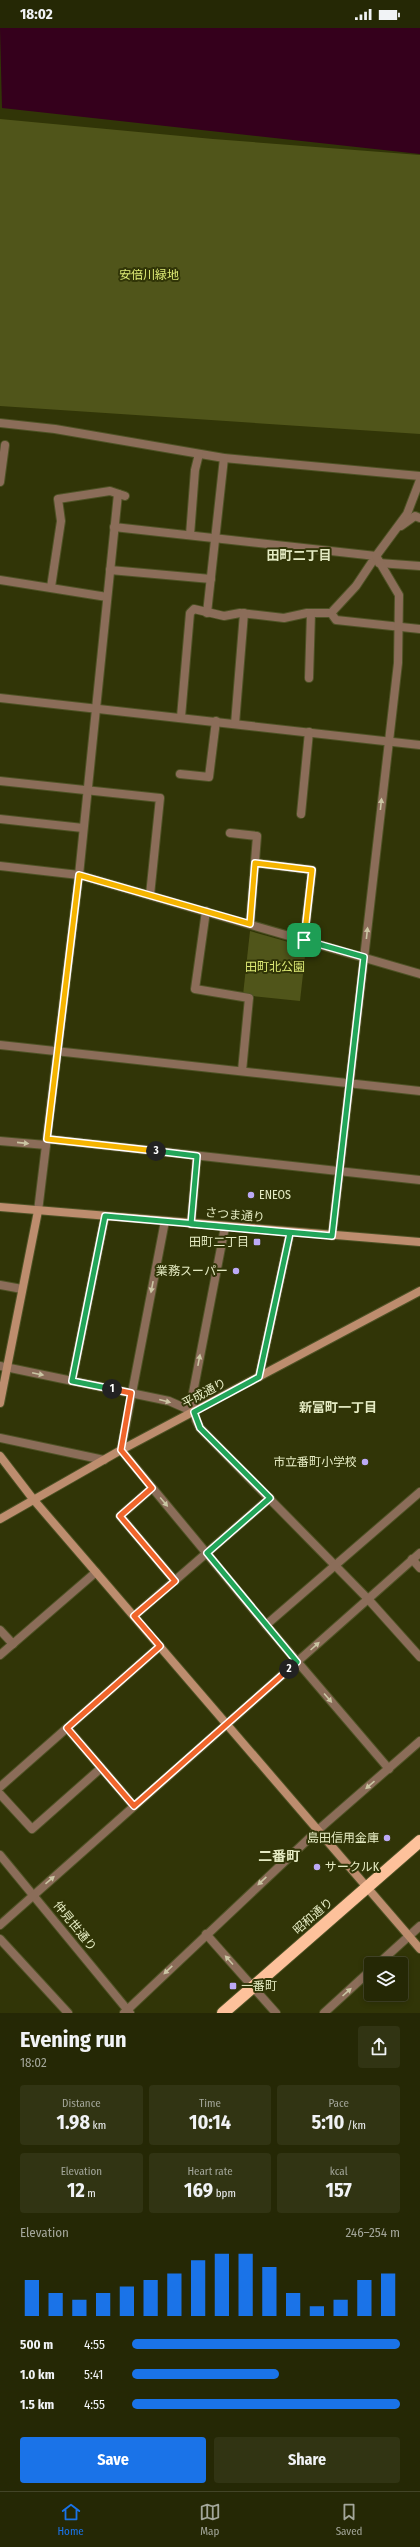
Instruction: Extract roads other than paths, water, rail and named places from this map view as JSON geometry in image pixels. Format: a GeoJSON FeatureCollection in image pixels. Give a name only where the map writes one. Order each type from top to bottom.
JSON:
{"type":"FeatureCollection","features":[{"type":"Feature","properties":{"kind":"highway","name":"昭和通り"},"geometry":{"type":"LineString","coordinates":[[224,2013],[420,1841]]}},
{"type":"Feature","properties":{"kind":"street"},"geometry":{"type":"LineString","coordinates":[[0,423],[55,429],[224,458],[420,476]]}},
{"type":"Feature","properties":{"kind":"street"},"geometry":{"type":"LineString","coordinates":[[0,477],[5,445]]}},
{"type":"Feature","properties":{"kind":"street"},"geometry":{"type":"LineString","coordinates":[[190,535],[195,470],[199,454]]}},
{"type":"Feature","properties":{"kind":"street"},"geometry":{"type":"LineString","coordinates":[[207,613],[224,458]]}},
{"type":"Feature","properties":{"kind":"street"},"geometry":{"type":"LineString","coordinates":[[181,717],[190,613],[194,609],[224,616],[244,613],[284,618],[311,613],[331,612],[356,586],[378,559],[391,534],[407,514],[420,480]]}},
{"type":"Feature","properties":{"kind":"street"},"geometry":{"type":"LineString","coordinates":[[0,1403],[4,1366],[38,1211],[79,875],[114,527],[122,495],[110,491],[58,499],[61,521],[52,587]]}},
{"type":"Feature","properties":{"kind":"street"},"geometry":{"type":"LineString","coordinates":[[391,534],[415,516],[420,518]]}},
{"type":"Feature","properties":{"kind":"street"},"geometry":{"type":"LineString","coordinates":[[114,527],[216,538],[378,559],[420,566]]}},
{"type":"Feature","properties":{"kind":"street"},"geometry":{"type":"LineString","coordinates":[[332,1236],[400,627],[400,595],[378,559]]}},
{"type":"Feature","properties":{"kind":"street"},"geometry":{"type":"LineString","coordinates":[[110,570],[211,579]]}},
{"type":"Feature","properties":{"kind":"street"},"geometry":{"type":"LineString","coordinates":[[0,580],[107,596]]}},
{"type":"Feature","properties":{"kind":"street"},"geometry":{"type":"LineString","coordinates":[[331,612],[336,620],[420,629]]}},
{"type":"Feature","properties":{"kind":"street"},"geometry":{"type":"LineString","coordinates":[[235,724],[244,613]]}},
{"type":"Feature","properties":{"kind":"street"},"geometry":{"type":"LineString","coordinates":[[309,678],[311,613]]}},
{"type":"Feature","properties":{"kind":"street"},"geometry":{"type":"LineString","coordinates":[[0,698],[181,717],[420,745]]}},
{"type":"Feature","properties":{"kind":"street"},"geometry":{"type":"LineString","coordinates":[[180,774],[209,777],[216,721]]}},
{"type":"Feature","properties":{"kind":"street"},"geometry":{"type":"LineString","coordinates":[[301,814],[310,732]]}},
{"type":"Feature","properties":{"kind":"street"},"geometry":{"type":"LineString","coordinates":[[0,781],[87,789],[160,798],[150,895]]}},
{"type":"Feature","properties":{"kind":"street"},"geometry":{"type":"LineString","coordinates":[[0,819],[83,828]]}},
{"type":"Feature","properties":{"kind":"street"},"geometry":{"type":"LineString","coordinates":[[230,833],[257,836],[250,924]]}},
{"type":"Feature","properties":{"kind":"street"},"geometry":{"type":"LineString","coordinates":[[255,863],[312,870],[304,940]]}},
{"type":"Feature","properties":{"kind":"street"},"geometry":{"type":"LineString","coordinates":[[0,866],[79,875],[420,974]]}},
{"type":"Feature","properties":{"kind":"street"},"geometry":{"type":"LineString","coordinates":[[206,912],[195,989],[249,998],[242,1071]]}},
{"type":"Feature","properties":{"kind":"street"},"geometry":{"type":"LineString","coordinates":[[0,1045],[420,1091]]}},
{"type":"Feature","properties":{"kind":"street"},"geometry":{"type":"LineString","coordinates":[[0,1141],[46,1142],[197,1156],[420,1180]]}},
{"type":"Feature","properties":{"kind":"street"},"geometry":{"type":"LineString","coordinates":[[191,1224],[197,1156]]}},
{"type":"Feature","properties":{"kind":"street","name":"さつま通り"},"geometry":{"type":"LineString","coordinates":[[0,1206],[38,1211],[290,1233],[420,1242]]}},
{"type":"Feature","properties":{"kind":"street"},"geometry":{"type":"LineString","coordinates":[[72,1381],[105,1216]]}},
{"type":"Feature","properties":{"kind":"street"},"geometry":{"type":"LineString","coordinates":[[165,1221],[121,1450],[297,1662],[389,1769]]}},
{"type":"Feature","properties":{"kind":"street"},"geometry":{"type":"LineString","coordinates":[[225,1227],[192,1398],[194,1412],[200,1428],[368,1599],[420,1657]]}},
{"type":"Feature","properties":{"kind":"street"},"geometry":{"type":"LineString","coordinates":[[259,1377],[290,1233]]}},
{"type":"Feature","properties":{"kind":"street"},"geometry":{"type":"LineString","coordinates":[[0,1285],[22,1289]]}},
{"type":"Feature","properties":{"kind":"street","name":"平成通り"},"geometry":{"type":"LineString","coordinates":[[0,1519],[33,1498],[121,1450],[420,1291]]}},
{"type":"Feature","properties":{"kind":"street"},"geometry":{"type":"LineString","coordinates":[[4,1366],[169,1401],[194,1412]]}},
{"type":"Feature","properties":{"kind":"street"},"geometry":{"type":"LineString","coordinates":[[0,1438],[104,1460]]}},
{"type":"Feature","properties":{"kind":"street"},"geometry":{"type":"LineString","coordinates":[[0,1456],[33,1498],[96,1572],[420,1949]]}},
{"type":"Feature","properties":{"kind":"street"},"geometry":{"type":"LineString","coordinates":[[152,1488],[120,1516],[175,1581]]}},
{"type":"Feature","properties":{"kind":"street"},"geometry":{"type":"LineString","coordinates":[[266,1625],[419,1495]]}},
{"type":"Feature","properties":{"kind":"street"},"geometry":{"type":"LineString","coordinates":[[134,1616],[270,1498]]}},
{"type":"Feature","properties":{"kind":"street"},"geometry":{"type":"LineString","coordinates":[[0,1925],[420,1553]]}},
{"type":"Feature","properties":{"kind":"street"},"geometry":{"type":"LineString","coordinates":[[412,1560],[420,1568]]}},
{"type":"Feature","properties":{"kind":"street"},"geometry":{"type":"LineString","coordinates":[[0,1655],[96,1572]]}},
{"type":"Feature","properties":{"kind":"street"},"geometry":{"type":"LineString","coordinates":[[0,1630],[13,1644]]}},
{"type":"Feature","properties":{"kind":"street"},"geometry":{"type":"LineString","coordinates":[[0,1787],[160,1646]]}},
{"type":"Feature","properties":{"kind":"street"},"geometry":{"type":"LineString","coordinates":[[67,1728],[134,1806]]}},
{"type":"Feature","properties":{"kind":"street"},"geometry":{"type":"LineString","coordinates":[[127,2012],[206,1934],[318,1830],[420,1741]]}},
{"type":"Feature","properties":{"kind":"street"},"geometry":{"type":"LineString","coordinates":[[0,1794],[32,1829],[101,1768]]}},
{"type":"Feature","properties":{"kind":"street","name":"仲見世通り"},"geometry":{"type":"LineString","coordinates":[[0,1855],[34,1895],[127,2012]]}},
{"type":"Feature","properties":{"kind":"street"},"geometry":{"type":"LineString","coordinates":[[386,1957],[420,1926]]}},
{"type":"Feature","properties":{"kind":"street"},"geometry":{"type":"LineString","coordinates":[[206,1934],[276,2013]]}},
{"type":"Feature","properties":{"kind":"street"},"geometry":{"type":"LineString","coordinates":[[0,1939],[68,2013]]}},
{"type":"Feature","properties":{"kind":"street"},"geometry":{"type":"LineString","coordinates":[[324,2013],[364,1976]]}},
{"type":"Feature","properties":{"kind":"place","name":"ENEOS"},"geometry":{"type":"Point","coordinates":[251,1195]}},
{"type":"Feature","properties":{"kind":"place","name":"田町二丁目"},"geometry":{"type":"Point","coordinates":[257,1242]}},
{"type":"Feature","properties":{"kind":"place","name":"業務スーパー"},"geometry":{"type":"Point","coordinates":[236,1271]}},
{"type":"Feature","properties":{"kind":"place","name":"市立番町小学校"},"geometry":{"type":"Point","coordinates":[365,1462]}},
{"type":"Feature","properties":{"kind":"place","name":"島田信用金庫"},"geometry":{"type":"Point","coordinates":[387,1838]}},
{"type":"Feature","properties":{"kind":"place","name":"サークルK"},"geometry":{"type":"Point","coordinates":[317,1867]}},
{"type":"Feature","properties":{"kind":"place","name":"一番町"},"geometry":{"type":"Point","coordinates":[233,1986]}},
{"type":"Feature","properties":{"kind":"district","name":"田町二丁目"},"geometry":{"type":"Point","coordinates":[299,555]}},
{"type":"Feature","properties":{"kind":"district","name":"新富町一丁目"},"geometry":{"type":"Point","coordinates":[338,1407]}},
{"type":"Feature","properties":{"kind":"district","name":"二番町"},"geometry":{"type":"Point","coordinates":[279,1856]}},
{"type":"Feature","properties":{"kind":"park label","name":"安倍川緑地"},"geometry":{"type":"Point","coordinates":[149,275]}},
{"type":"Feature","properties":{"kind":"park label","name":"田町北公園"},"geometry":{"type":"Point","coordinates":[275,967]}}]}
